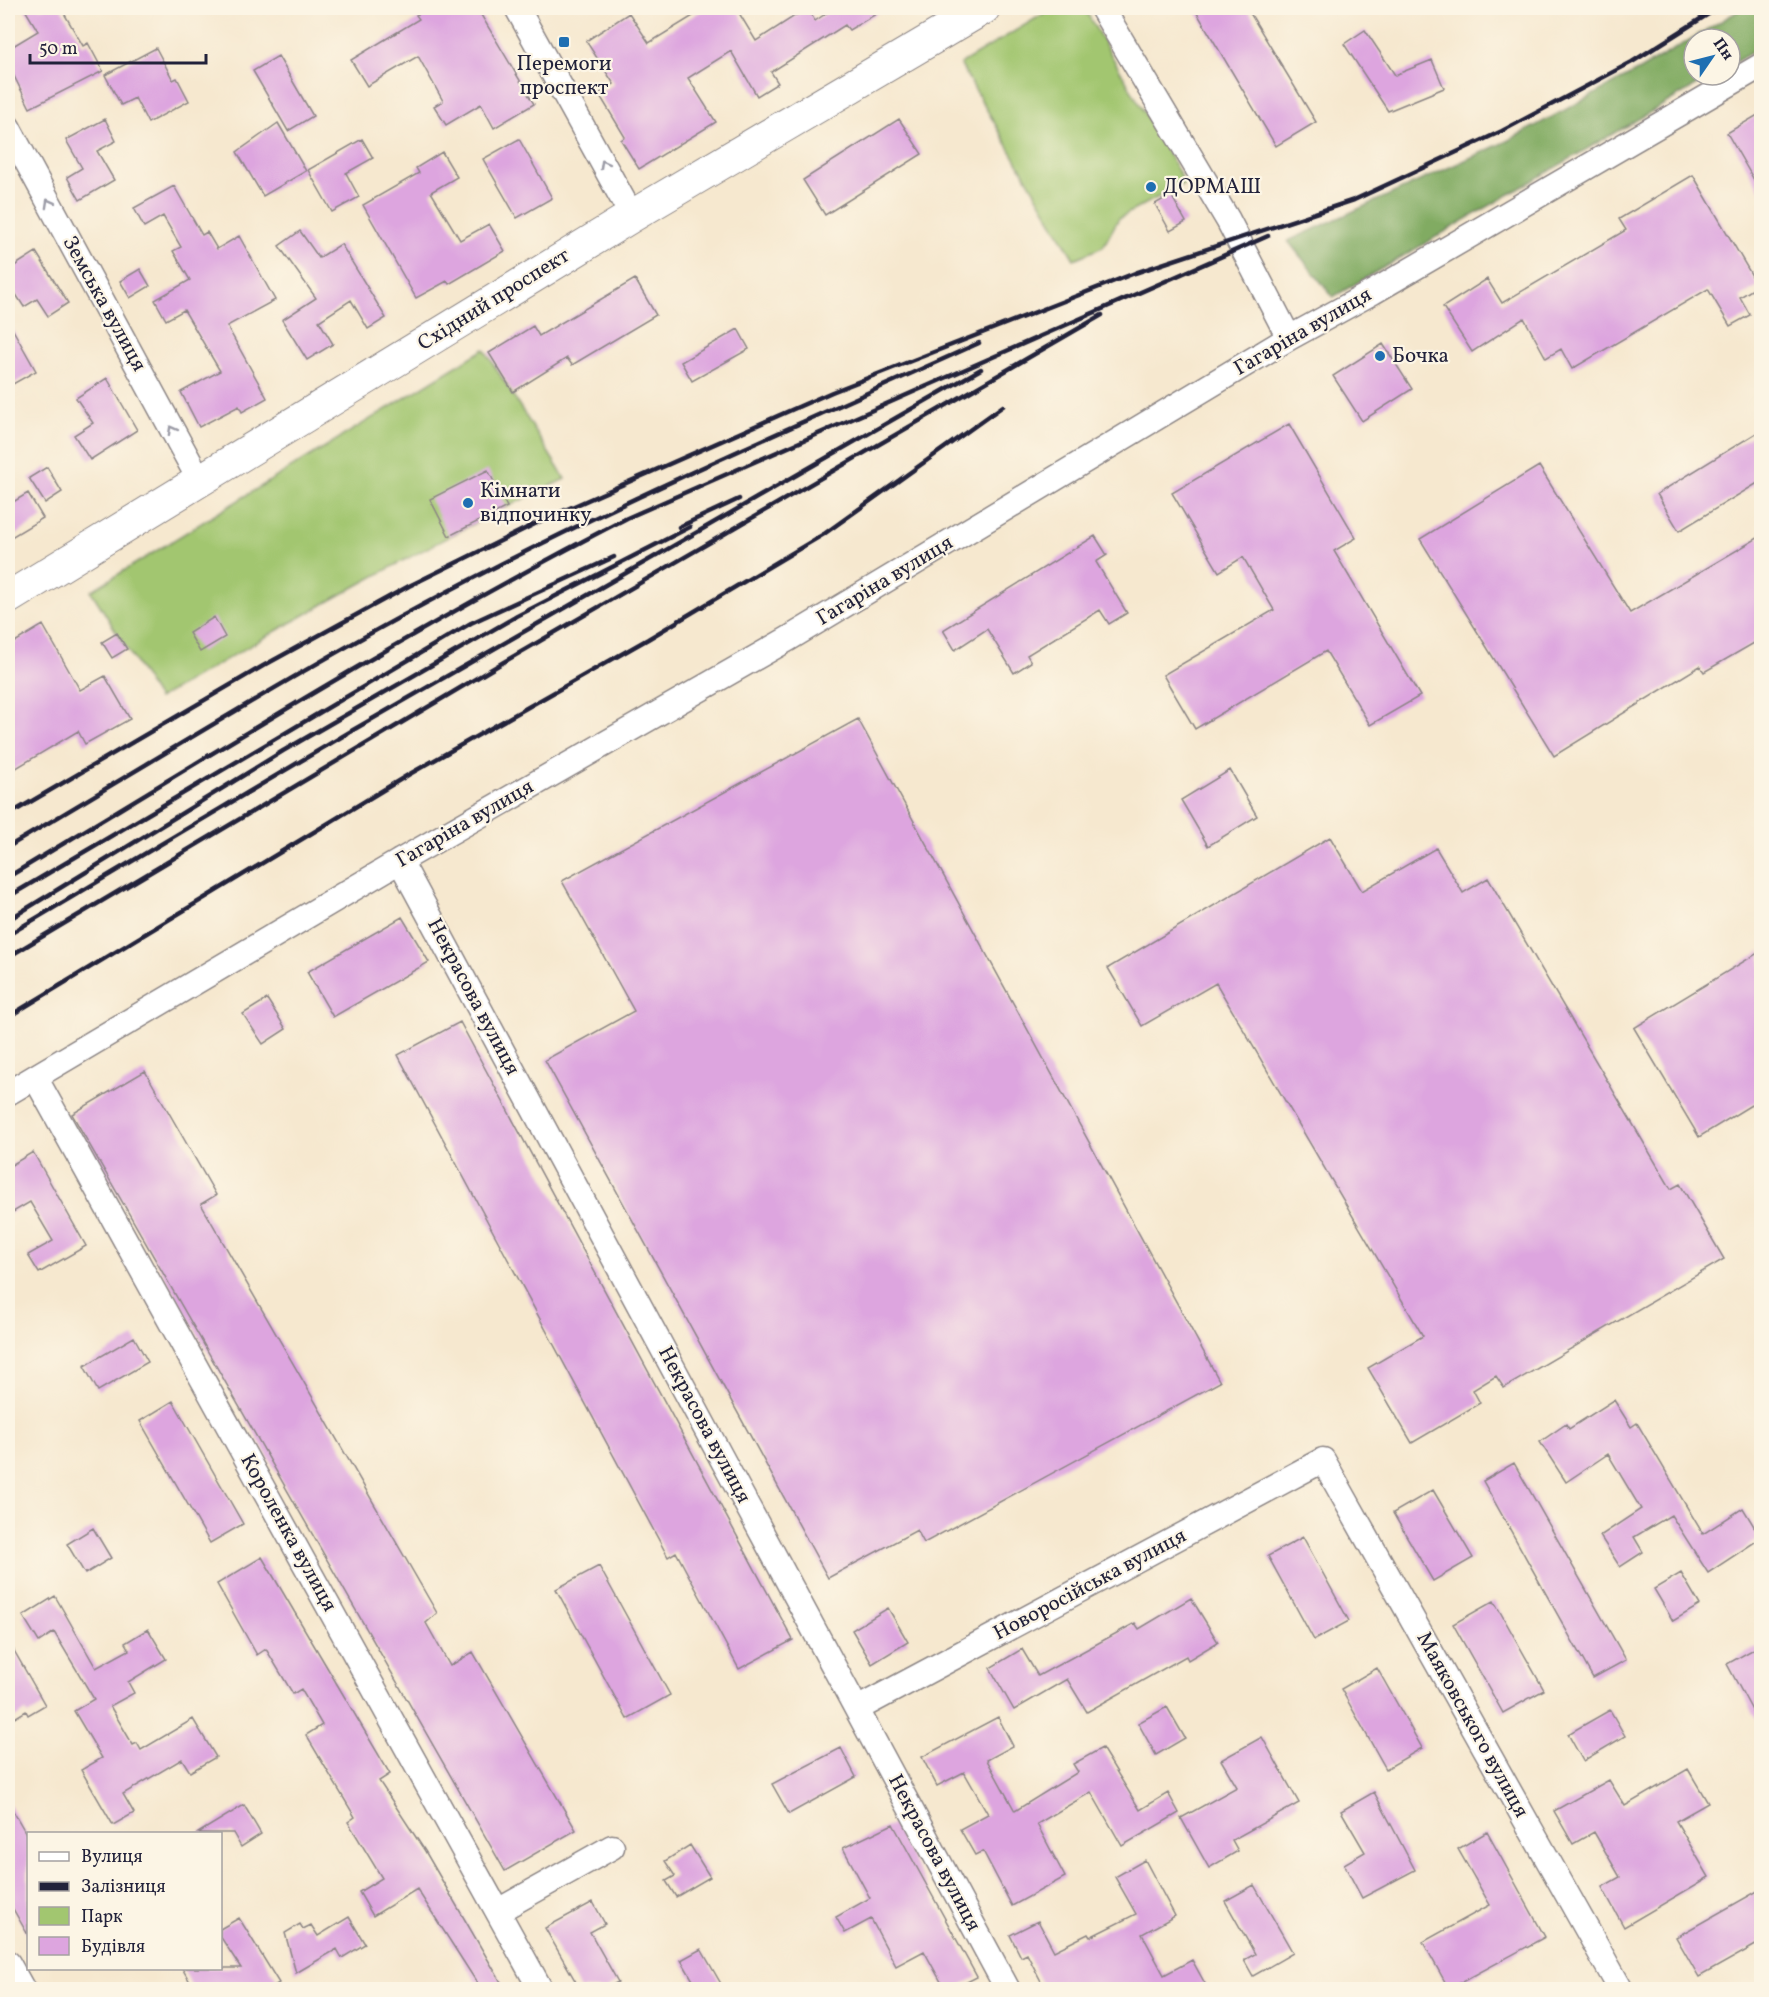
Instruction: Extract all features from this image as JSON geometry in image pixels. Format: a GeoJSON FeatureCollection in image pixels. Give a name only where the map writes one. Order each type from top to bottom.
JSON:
{"type":"FeatureCollection","features":[{"type":"Feature","properties":{"kind":"main road","name":"Східний проспект"},"geometry":{"type":"LineString","coordinates":[[8,598],[632,216],[984,8]]}},
{"type":"Feature","properties":{"kind":"street"},"geometry":{"type":"LineString","coordinates":[[517,8],[632,216]]}},
{"type":"Feature","properties":{"kind":"street"},"geometry":{"type":"LineString","coordinates":[[1102,8],[1228,220],[1289,338]]}},
{"type":"Feature","properties":{"kind":"street","name":"Гагаріна вулиця"},"geometry":{"type":"LineString","coordinates":[[8,1093],[400,861],[788,639],[1289,338],[1383,286],[1761,65]]}},
{"type":"Feature","properties":{"kind":"street","name":"Земська вулиця"},"geometry":{"type":"LineString","coordinates":[[8,127],[200,481]]}},
{"type":"Feature","properties":{"kind":"street","name":"Некрасова вулиця"},"geometry":{"type":"LineString","coordinates":[[400,861],[1008,1989]]}},
{"type":"Feature","properties":{"kind":"street","name":"Короленка вулиця"},"geometry":{"type":"LineString","coordinates":[[35,1077],[541,1989]]}},
{"type":"Feature","properties":{"kind":"street","name":"Новоросійська вулиця"},"geometry":{"type":"LineString","coordinates":[[857,1709],[1323,1460]]}},
{"type":"Feature","properties":{"kind":"street","name":"Маяковського вулиця"},"geometry":{"type":"LineString","coordinates":[[1323,1460],[1621,1989]]}},
{"type":"Feature","properties":{"kind":"street"},"geometry":{"type":"LineString","coordinates":[[498,1911],[612,1847]]}},
{"type":"Feature","properties":{"kind":"street"},"geometry":{"type":"LineString","coordinates":[[8,1963],[23,1989]]}},
{"type":"Feature","properties":{"kind":"green space"},"geometry":{"type":"Polygon","coordinates":[[[1053,8],[1084,8],[1185,183],[1119,218],[1103,247],[1074,259],[960,64],[1053,8]]]}},
{"type":"Feature","properties":{"kind":"green space"},"geometry":{"type":"Polygon","coordinates":[[[1743,8],[1761,8],[1761,47],[1742,58],[1742,27],[1711,27],[1743,8]]]}},
{"type":"Feature","properties":{"kind":"green space"},"geometry":{"type":"Polygon","coordinates":[[[1682,44],[1682,87],[1693,87],[1333,297],[1288,241],[1507,141],[1682,44]]]}},
{"type":"Feature","properties":{"kind":"green space"},"geometry":{"type":"Polygon","coordinates":[[[484,349],[565,479],[410,557],[158,699],[91,591],[484,349]]]}},
{"type":"Feature","properties":{"kind":"building"},"geometry":{"type":"Polygon","coordinates":[[[24,8],[61,8],[83,46],[88,43],[103,71],[30,108],[8,64],[8,49],[38,31],[24,8]]]}},
{"type":"Feature","properties":{"kind":"building"},"geometry":{"type":"Polygon","coordinates":[[[429,8],[477,8],[534,104],[494,128],[481,104],[446,125],[434,106],[443,101],[418,56],[367,86],[351,60],[419,19],[416,15],[429,8]]]}},
{"type":"Feature","properties":{"kind":"building"},"geometry":{"type":"Polygon","coordinates":[[[706,8],[736,8],[756,41],[807,8],[815,21],[834,8],[886,8],[849,30],[845,25],[771,72],[778,83],[757,96],[731,51],[688,78],[716,122],[639,169],[621,140],[625,137],[599,94],[614,84],[586,41],[629,13],[649,43],[706,8]]]}},
{"type":"Feature","properties":{"kind":"building"},"geometry":{"type":"Polygon","coordinates":[[[1194,8],[1247,8],[1316,122],[1276,146],[1194,8]]]}},
{"type":"Feature","properties":{"kind":"building"},"geometry":{"type":"Polygon","coordinates":[[[1365,30],[1395,75],[1432,60],[1444,88],[1388,111],[1344,44],[1365,30]]]}},
{"type":"Feature","properties":{"kind":"building"},"geometry":{"type":"Polygon","coordinates":[[[156,48],[173,80],[177,78],[189,101],[148,123],[135,98],[121,105],[105,75],[156,48]]]}},
{"type":"Feature","properties":{"kind":"building"},"geometry":{"type":"Polygon","coordinates":[[[278,56],[313,116],[288,131],[253,71],[278,56]]]}},
{"type":"Feature","properties":{"kind":"building"},"geometry":{"type":"Polygon","coordinates":[[[1761,113],[1761,192],[1727,133],[1761,113]]]}},
{"type":"Feature","properties":{"kind":"building"},"geometry":{"type":"Polygon","coordinates":[[[105,119],[116,141],[97,151],[114,180],[80,200],[67,177],[82,168],[66,140],[105,119]]]}},
{"type":"Feature","properties":{"kind":"building"},"geometry":{"type":"Polygon","coordinates":[[[899,119],[922,154],[825,215],[803,180],[899,119]]]}},
{"type":"Feature","properties":{"kind":"building"},"geometry":{"type":"Polygon","coordinates":[[[278,123],[306,171],[263,196],[237,152],[278,123]]]}},
{"type":"Feature","properties":{"kind":"building"},"geometry":{"type":"Polygon","coordinates":[[[362,139],[373,158],[346,173],[359,197],[332,212],[308,170],[362,139]]]}},
{"type":"Feature","properties":{"kind":"building"},"geometry":{"type":"Polygon","coordinates":[[[519,139],[552,198],[517,218],[483,159],[519,139]]]}},
{"type":"Feature","properties":{"kind":"building"},"geometry":{"type":"Polygon","coordinates":[[[442,152],[457,177],[431,192],[460,240],[489,224],[505,251],[449,284],[447,281],[416,298],[363,205],[419,173],[416,168],[442,152]]]}},
{"type":"Feature","properties":{"kind":"building"},"geometry":{"type":"Polygon","coordinates":[[[1693,175],[1758,286],[1740,297],[1750,315],[1730,326],[1708,289],[1572,369],[1561,349],[1546,358],[1524,318],[1472,352],[1443,307],[1487,279],[1502,303],[1626,230],[1619,219],[1693,175]]]}},
{"type":"Feature","properties":{"kind":"building"},"geometry":{"type":"Polygon","coordinates":[[[174,186],[202,235],[207,232],[217,249],[239,236],[275,300],[227,326],[267,398],[242,412],[239,406],[199,427],[181,392],[220,371],[184,310],[166,320],[155,300],[190,280],[173,251],[181,247],[163,216],[144,227],[134,208],[174,186]]]}},
{"type":"Feature","properties":{"kind":"building"},"geometry":{"type":"Polygon","coordinates":[[[1171,195],[1186,222],[1170,231],[1155,204],[1171,195]]]}},
{"type":"Feature","properties":{"kind":"building"},"geometry":{"type":"Polygon","coordinates":[[[300,231],[319,258],[341,244],[386,318],[368,329],[351,300],[319,321],[333,344],[307,360],[282,320],[316,298],[279,246],[300,231]]]}},
{"type":"Feature","properties":{"kind":"building"},"geometry":{"type":"Polygon","coordinates":[[[36,252],[68,303],[48,316],[37,299],[24,307],[8,282],[8,270],[36,252]]]}},
{"type":"Feature","properties":{"kind":"building"},"geometry":{"type":"Polygon","coordinates":[[[140,269],[150,286],[130,298],[120,281],[140,269]]]}},
{"type":"Feature","properties":{"kind":"building"},"geometry":{"type":"Polygon","coordinates":[[[635,279],[656,315],[572,365],[567,358],[513,392],[489,353],[533,326],[539,336],[635,279]]]}},
{"type":"Feature","properties":{"kind":"building"},"geometry":{"type":"Polygon","coordinates":[[[8,321],[36,371],[13,384],[8,373],[8,321]]]}},
{"type":"Feature","properties":{"kind":"building"},"geometry":{"type":"Polygon","coordinates":[[[738,329],[749,349],[692,381],[681,362],[738,329]]]}},
{"type":"Feature","properties":{"kind":"building"},"geometry":{"type":"Polygon","coordinates":[[[1383,344],[1412,389],[1362,421],[1333,376],[1383,344]]]}},
{"type":"Feature","properties":{"kind":"building"},"geometry":{"type":"Polygon","coordinates":[[[107,378],[137,430],[90,460],[74,435],[93,423],[76,398],[107,378]]]}},
{"type":"Feature","properties":{"kind":"building"},"geometry":{"type":"Polygon","coordinates":[[[1289,424],[1356,538],[1334,551],[1420,696],[1370,725],[1326,651],[1195,729],[1163,675],[1274,610],[1243,557],[1219,572],[1172,493],[1289,424]]]}},
{"type":"Feature","properties":{"kind":"building"},"geometry":{"type":"Polygon","coordinates":[[[1761,430],[1761,481],[1679,531],[1657,494],[1761,430]]]}},
{"type":"Feature","properties":{"kind":"building"},"geometry":{"type":"Polygon","coordinates":[[[1539,466],[1630,613],[1761,536],[1761,639],[1704,672],[1700,666],[1554,756],[1420,539],[1539,466]]]}},
{"type":"Feature","properties":{"kind":"building"},"geometry":{"type":"Polygon","coordinates":[[[47,467],[62,492],[45,503],[29,478],[47,467]]]}},
{"type":"Feature","properties":{"kind":"building","name":"Кімнати відпочинку"},"geometry":{"type":"Polygon","coordinates":[[[488,470],[507,507],[449,536],[430,499],[488,470]]]}},
{"type":"Feature","properties":{"kind":"building"},"geometry":{"type":"Polygon","coordinates":[[[28,493],[43,518],[8,539],[8,505],[28,493]]]}},
{"type":"Feature","properties":{"kind":"building"},"geometry":{"type":"Polygon","coordinates":[[[1095,536],[1107,555],[1096,562],[1127,613],[1109,624],[1100,610],[1027,655],[1031,662],[1014,673],[987,629],[955,650],[943,630],[1095,536]]]}},
{"type":"Feature","properties":{"kind":"building"},"geometry":{"type":"Polygon","coordinates":[[[214,617],[225,637],[200,652],[189,633],[214,617]]]}},
{"type":"Feature","properties":{"kind":"building"},"geometry":{"type":"Polygon","coordinates":[[[43,625],[80,690],[105,676],[130,719],[85,744],[78,731],[8,773],[8,646],[43,625]]]}},
{"type":"Feature","properties":{"kind":"building"},"geometry":{"type":"Polygon","coordinates":[[[117,633],[127,649],[112,658],[102,642],[117,633]]]}},
{"type":"Feature","properties":{"kind":"building"},"geometry":{"type":"Polygon","coordinates":[[[858,719],[1220,1382],[924,1543],[917,1530],[828,1578],[545,1060],[634,1011],[562,881],[858,719]]]}},
{"type":"Feature","properties":{"kind":"building"},"geometry":{"type":"Polygon","coordinates":[[[1230,770],[1257,816],[1208,846],[1181,800],[1230,770]]]}},
{"type":"Feature","properties":{"kind":"building"},"geometry":{"type":"Polygon","coordinates":[[[1330,837],[1362,891],[1436,848],[1463,893],[1488,878],[1671,1189],[1680,1184],[1724,1259],[1504,1388],[1496,1376],[1473,1390],[1480,1403],[1412,1443],[1368,1368],[1423,1336],[1216,983],[1142,1026],[1108,968],[1330,837]]]}},
{"type":"Feature","properties":{"kind":"building"},"geometry":{"type":"Polygon","coordinates":[[[402,917],[429,962],[333,1017],[307,972],[402,917]]]}},
{"type":"Feature","properties":{"kind":"building"},"geometry":{"type":"Polygon","coordinates":[[[1761,951],[1761,1099],[1699,1137],[1634,1028],[1761,951]]]}},
{"type":"Feature","properties":{"kind":"building"},"geometry":{"type":"Polygon","coordinates":[[[267,999],[286,1029],[263,1044],[243,1014],[267,999]]]}},
{"type":"Feature","properties":{"kind":"building"},"geometry":{"type":"Polygon","coordinates":[[[460,1022],[793,1640],[739,1669],[676,1552],[668,1557],[398,1055],[460,1022]]]}},
{"type":"Feature","properties":{"kind":"building"},"geometry":{"type":"Polygon","coordinates":[[[145,1071],[216,1195],[201,1204],[437,1613],[426,1623],[450,1666],[473,1652],[576,1830],[505,1871],[72,1114],[145,1071]]]}},
{"type":"Feature","properties":{"kind":"building"},"geometry":{"type":"Polygon","coordinates":[[[33,1152],[86,1246],[39,1273],[28,1255],[53,1241],[30,1202],[8,1215],[8,1167],[33,1152]]]}},
{"type":"Feature","properties":{"kind":"building"},"geometry":{"type":"Polygon","coordinates":[[[134,1337],[148,1362],[98,1391],[84,1366],[134,1337]]]}},
{"type":"Feature","properties":{"kind":"building"},"geometry":{"type":"Polygon","coordinates":[[[1614,1400],[1631,1427],[1637,1423],[1703,1534],[1743,1508],[1761,1538],[1708,1573],[1671,1515],[1634,1537],[1643,1552],[1620,1567],[1600,1536],[1641,1509],[1608,1454],[1566,1482],[1540,1442],[1566,1424],[1569,1429],[1614,1400]]]}},
{"type":"Feature","properties":{"kind":"building"},"geometry":{"type":"Polygon","coordinates":[[[173,1401],[243,1524],[210,1543],[140,1421],[173,1401]]]}},
{"type":"Feature","properties":{"kind":"building"},"geometry":{"type":"Polygon","coordinates":[[[1514,1463],[1626,1660],[1593,1678],[1483,1481],[1514,1463]]]}},
{"type":"Feature","properties":{"kind":"building"},"geometry":{"type":"Polygon","coordinates":[[[1433,1490],[1473,1558],[1433,1581],[1393,1513],[1433,1490]]]}},
{"type":"Feature","properties":{"kind":"building"},"geometry":{"type":"Polygon","coordinates":[[[93,1528],[111,1558],[85,1574],[67,1544],[93,1528]]]}},
{"type":"Feature","properties":{"kind":"building"},"geometry":{"type":"Polygon","coordinates":[[[1303,1537],[1349,1621],[1314,1640],[1268,1556],[1303,1537]]]}},
{"type":"Feature","properties":{"kind":"building"},"geometry":{"type":"Polygon","coordinates":[[[262,1557],[390,1774],[379,1781],[425,1851],[505,1989],[481,1989],[417,1889],[373,1916],[359,1892],[382,1878],[348,1822],[355,1817],[306,1735],[322,1725],[301,1689],[293,1694],[266,1649],[257,1655],[217,1584],[262,1557]]]}},
{"type":"Feature","properties":{"kind":"building"},"geometry":{"type":"Polygon","coordinates":[[[599,1566],[670,1695],[627,1719],[556,1589],[599,1566]]]}},
{"type":"Feature","properties":{"kind":"building"},"geometry":{"type":"Polygon","coordinates":[[[1681,1573],[1700,1605],[1673,1621],[1654,1589],[1681,1573]]]}},
{"type":"Feature","properties":{"kind":"building"},"geometry":{"type":"Polygon","coordinates":[[[55,1596],[96,1668],[129,1650],[125,1643],[148,1629],[166,1659],[128,1682],[134,1693],[110,1706],[133,1745],[137,1743],[141,1750],[193,1719],[216,1757],[190,1772],[182,1759],[123,1794],[134,1813],[113,1825],[81,1770],[102,1758],[74,1711],[94,1699],[54,1632],[39,1642],[23,1616],[55,1596]]]}},
{"type":"Feature","properties":{"kind":"building"},"geometry":{"type":"Polygon","coordinates":[[[1191,1598],[1218,1642],[1188,1660],[1186,1656],[1087,1712],[1067,1679],[1014,1710],[990,1668],[1022,1649],[1038,1676],[1135,1623],[1139,1629],[1191,1598]]]}},
{"type":"Feature","properties":{"kind":"building"},"geometry":{"type":"Polygon","coordinates":[[[1494,1601],[1544,1690],[1503,1713],[1453,1624],[1494,1601]]]}},
{"type":"Feature","properties":{"kind":"building"},"geometry":{"type":"Polygon","coordinates":[[[888,1608],[908,1642],[872,1664],[852,1630],[888,1608]]]}},
{"type":"Feature","properties":{"kind":"building"},"geometry":{"type":"Polygon","coordinates":[[[8,1640],[45,1705],[28,1715],[26,1711],[8,1722],[8,1640]]]}},
{"type":"Feature","properties":{"kind":"building"},"geometry":{"type":"Polygon","coordinates":[[[1761,1645],[1761,1727],[1727,1664],[1761,1645]]]}},
{"type":"Feature","properties":{"kind":"building"},"geometry":{"type":"Polygon","coordinates":[[[1377,1668],[1422,1748],[1386,1769],[1341,1689],[1377,1668]]]}},
{"type":"Feature","properties":{"kind":"building"},"geometry":{"type":"Polygon","coordinates":[[[1167,1707],[1185,1738],[1156,1755],[1138,1723],[1167,1707]]]}},
{"type":"Feature","properties":{"kind":"building"},"geometry":{"type":"Polygon","coordinates":[[[1610,1710],[1625,1736],[1583,1761],[1568,1734],[1610,1710]]]}},
{"type":"Feature","properties":{"kind":"building"},"geometry":{"type":"Polygon","coordinates":[[[998,1717],[1013,1746],[987,1760],[1015,1811],[1078,1772],[1073,1764],[1102,1748],[1140,1810],[1168,1793],[1179,1813],[1122,1846],[1091,1792],[1037,1824],[1065,1877],[1012,1906],[983,1851],[975,1855],[960,1829],[988,1814],[964,1772],[937,1786],[922,1757],[998,1717]]]}},
{"type":"Feature","properties":{"kind":"building"},"geometry":{"type":"Polygon","coordinates":[[[1262,1737],[1299,1803],[1232,1840],[1238,1851],[1209,1868],[1181,1818],[1237,1787],[1221,1760],[1262,1737]]]}},
{"type":"Feature","properties":{"kind":"building"},"geometry":{"type":"Polygon","coordinates":[[[841,1748],[856,1777],[789,1814],[772,1784],[841,1748]]]}},
{"type":"Feature","properties":{"kind":"building"},"geometry":{"type":"Polygon","coordinates":[[[1688,1769],[1708,1803],[1676,1821],[1709,1877],[1624,1927],[1602,1887],[1620,1877],[1594,1832],[1573,1844],[1554,1811],[1609,1780],[1625,1806],[1688,1769]]]}},
{"type":"Feature","properties":{"kind":"building"},"geometry":{"type":"Polygon","coordinates":[[[1374,1792],[1415,1870],[1362,1898],[1344,1864],[1365,1852],[1341,1811],[1374,1792]]]}},
{"type":"Feature","properties":{"kind":"building"},"geometry":{"type":"Polygon","coordinates":[[[8,1802],[27,1835],[27,1933],[8,1900],[8,1802]]]}},
{"type":"Feature","properties":{"kind":"building"},"geometry":{"type":"Polygon","coordinates":[[[244,1805],[261,1834],[241,1847],[233,1833],[200,1832],[244,1805]]]}},
{"type":"Feature","properties":{"kind":"building"},"geometry":{"type":"Polygon","coordinates":[[[893,1824],[977,1977],[953,1989],[945,1989],[924,1951],[896,1966],[871,1919],[845,1933],[836,1917],[870,1898],[843,1848],[893,1824]]]}},
{"type":"Feature","properties":{"kind":"building"},"geometry":{"type":"Polygon","coordinates":[[[1487,1832],[1545,1937],[1449,1989],[1423,1942],[1490,1905],[1458,1849],[1487,1832]]]}},
{"type":"Feature","properties":{"kind":"building"},"geometry":{"type":"Polygon","coordinates":[[[690,1845],[710,1877],[676,1897],[666,1881],[675,1876],[665,1861],[690,1845]]]}},
{"type":"Feature","properties":{"kind":"building"},"geometry":{"type":"Polygon","coordinates":[[[1145,1860],[1175,1916],[1142,1934],[1164,1975],[1192,1960],[1208,1989],[1045,1989],[1027,1954],[1021,1957],[1010,1935],[1038,1921],[1054,1951],[1088,1934],[1090,1937],[1136,1914],[1115,1877],[1145,1860]]]}},
{"type":"Feature","properties":{"kind":"building"},"geometry":{"type":"Polygon","coordinates":[[[1254,1885],[1293,1953],[1253,1976],[1244,1960],[1255,1954],[1225,1901],[1254,1885]]]}},
{"type":"Feature","properties":{"kind":"building"},"geometry":{"type":"Polygon","coordinates":[[[1761,1889],[1761,1942],[1699,1977],[1676,1937],[1761,1889]]]}},
{"type":"Feature","properties":{"kind":"building"},"geometry":{"type":"Polygon","coordinates":[[[593,1902],[605,1924],[590,1932],[618,1982],[605,1989],[580,1989],[545,1928],[593,1902]]]}},
{"type":"Feature","properties":{"kind":"building"},"geometry":{"type":"Polygon","coordinates":[[[349,1917],[365,1944],[342,1958],[337,1949],[296,1973],[285,1933],[300,1924],[303,1929],[311,1925],[318,1936],[349,1917]]]}},
{"type":"Feature","properties":{"kind":"building"},"geometry":{"type":"Polygon","coordinates":[[[239,1918],[279,1983],[269,1989],[194,1989],[183,1970],[241,1968],[222,1939],[222,1928],[239,1918]]]}},
{"type":"Feature","properties":{"kind":"building"},"geometry":{"type":"Polygon","coordinates":[[[701,1949],[724,1989],[698,1989],[681,1960],[701,1949]]]}},
{"type":"Feature","properties":{"kind":"railway"},"geometry":{"type":"LineString","coordinates":[[8,815],[263,666],[409,586],[547,518],[832,392],[1135,273],[1354,200],[1502,131],[1632,62],[1718,8]]}},
{"type":"Feature","properties":{"kind":"railway"},"geometry":{"type":"LineString","coordinates":[[8,877],[392,647],[627,518],[1268,236]]}},
{"type":"Feature","properties":{"kind":"railway"},"geometry":{"type":"LineString","coordinates":[[8,957],[502,663],[1102,315]]}},
{"type":"Feature","properties":{"kind":"railway"},"geometry":{"type":"LineString","coordinates":[[8,847],[306,670],[427,602],[672,482],[979,343]]}},
{"type":"Feature","properties":{"kind":"railway"},"geometry":{"type":"LineString","coordinates":[[8,935],[353,730],[981,369]]}},
{"type":"Feature","properties":{"kind":"railway"},"geometry":{"type":"LineString","coordinates":[[8,1017],[408,775],[648,639],[824,534],[1003,406]]}},
{"type":"Feature","properties":{"kind":"railway"},"geometry":{"type":"LineString","coordinates":[[679,527],[739,499]]}},
{"type":"Feature","properties":{"kind":"railway"},"geometry":{"type":"LineString","coordinates":[[8,920],[283,751],[517,616],[690,527]]}},
{"type":"Feature","properties":{"kind":"railway"},"geometry":{"type":"LineString","coordinates":[[8,897],[471,623],[614,557]]}},
{"type":"Feature","properties":{"kind":"place","name":"Перемоги проспект"},"geometry":{"type":"Point","coordinates":[564,42]}},
{"type":"Feature","properties":{"kind":"place","name":"ДОРМАШ"},"geometry":{"type":"Point","coordinates":[1151,187]}},
{"type":"Feature","properties":{"kind":"place","name":"Бочка"},"geometry":{"type":"Point","coordinates":[1380,356]}},
{"type":"Feature","properties":{"kind":"place","name":"Кімнати відпочинку"},"geometry":{"type":"Point","coordinates":[468,503]}}]}
